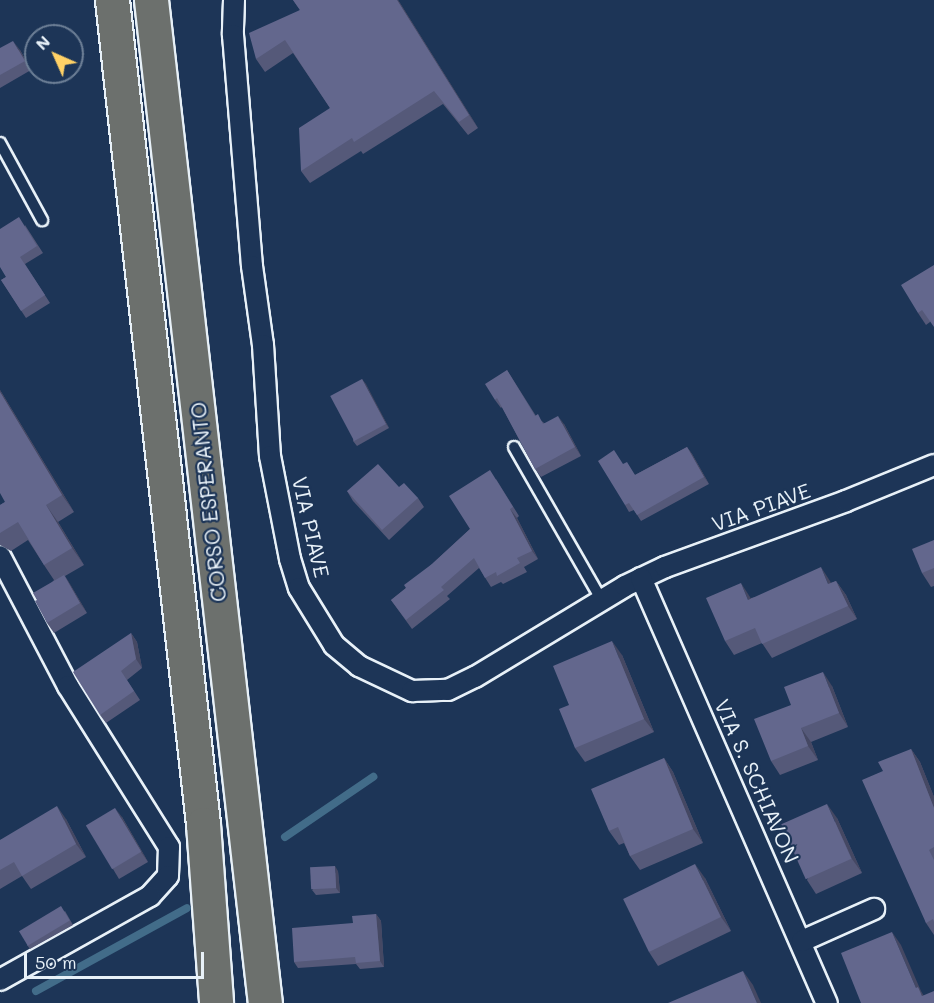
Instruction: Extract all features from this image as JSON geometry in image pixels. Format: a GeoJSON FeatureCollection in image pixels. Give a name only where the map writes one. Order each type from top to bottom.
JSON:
{"type":"FeatureCollection","features":[{"type":"Feature","properties":{"kind":"highway","name":"CORSO ESPERANTO"},"geometry":{"type":"LineString","coordinates":[[112,0],[202,812],[216,1003]]}},
{"type":"Feature","properties":{"kind":"highway","name":"CORSO ESPERANTO"},"geometry":{"type":"LineString","coordinates":[[151,0],[266,1003]]}},
{"type":"Feature","properties":{"kind":"street","name":"VIA PIAVE"},"geometry":{"type":"LineString","coordinates":[[234,0],[233,35],[252,266],[263,345],[270,456],[290,560],[299,588],[334,645],[359,666],[386,681],[412,691],[448,690],[475,677],[602,599],[641,578],[934,465]]}},
{"type":"Feature","properties":{"kind":"street"},"geometry":{"type":"LineString","coordinates":[[0,556],[68,687],[169,847],[168,876],[150,896],[0,980]]}},
{"type":"Feature","properties":{"kind":"street","name":"VIA S. SCHIAVON"},"geometry":{"type":"LineString","coordinates":[[641,578],[802,941],[827,1003]]}},
{"type":"Feature","properties":{"kind":"street"},"geometry":{"type":"LineString","coordinates":[[802,941],[874,909]]}},
{"type":"Feature","properties":{"kind":"lane"},"geometry":{"type":"LineString","coordinates":[[0,143],[42,220]]}},
{"type":"Feature","properties":{"kind":"lane"},"geometry":{"type":"LineString","coordinates":[[514,447],[602,599]]}},
{"type":"Feature","properties":{"kind":"building"},"geometry":{"type":"Polygon","coordinates":[[[293,0],[397,0],[469,115],[459,122],[434,91],[354,142],[352,138],[301,171],[299,128],[330,108],[285,40],[256,59],[249,33],[300,10],[293,0]]]}},
{"type":"Feature","properties":{"kind":"building"},"geometry":{"type":"Polygon","coordinates":[[[13,41],[24,62],[0,75],[0,48],[13,41]]]}},
{"type":"Feature","properties":{"kind":"building"},"geometry":{"type":"Polygon","coordinates":[[[19,217],[37,246],[20,257],[45,295],[21,311],[1,280],[6,277],[0,267],[0,229],[19,217]]]}},
{"type":"Feature","properties":{"kind":"building"},"geometry":{"type":"Polygon","coordinates":[[[934,265],[934,327],[922,310],[918,313],[901,285],[934,265]]]}},
{"type":"Feature","properties":{"kind":"building"},"geometry":{"type":"Polygon","coordinates":[[[507,370],[535,416],[538,414],[543,424],[558,416],[575,447],[535,469],[497,398],[495,400],[485,384],[507,370]]]}},
{"type":"Feature","properties":{"kind":"building"},"geometry":{"type":"Polygon","coordinates":[[[362,379],[386,424],[354,441],[330,396],[362,379]]]}},
{"type":"Feature","properties":{"kind":"building"},"geometry":{"type":"Polygon","coordinates":[[[0,392],[62,495],[46,505],[72,548],[44,565],[18,522],[0,533],[0,505],[5,502],[0,493],[0,392]]]}},
{"type":"Feature","properties":{"kind":"building"},"geometry":{"type":"Polygon","coordinates":[[[687,447],[704,477],[637,515],[629,503],[625,505],[598,461],[614,450],[623,464],[627,462],[635,475],[687,447]]]}},
{"type":"Feature","properties":{"kind":"building"},"geometry":{"type":"Polygon","coordinates":[[[378,464],[399,487],[404,483],[418,498],[382,530],[347,491],[378,464]]]}},
{"type":"Feature","properties":{"kind":"building"},"geometry":{"type":"Polygon","coordinates":[[[490,470],[513,507],[510,509],[532,551],[517,558],[520,563],[497,576],[496,572],[485,578],[474,558],[441,587],[444,590],[406,620],[391,600],[406,588],[404,585],[432,564],[470,529],[449,496],[490,470]]]}},
{"type":"Feature","properties":{"kind":"building"},"geometry":{"type":"Polygon","coordinates":[[[934,540],[934,568],[922,573],[912,549],[934,540]]]}},
{"type":"Feature","properties":{"kind":"building"},"geometry":{"type":"Polygon","coordinates":[[[821,567],[828,584],[836,581],[848,606],[762,644],[755,628],[725,641],[706,598],[741,583],[748,600],[821,567]]]}},
{"type":"Feature","properties":{"kind":"building"},"geometry":{"type":"Polygon","coordinates":[[[64,575],[80,603],[47,623],[33,593],[64,575]]]}},
{"type":"Feature","properties":{"kind":"building"},"geometry":{"type":"Polygon","coordinates":[[[131,633],[136,659],[121,671],[134,691],[100,715],[73,672],[131,633]]]}},
{"type":"Feature","properties":{"kind":"building"},"geometry":{"type":"Polygon","coordinates":[[[612,641],[644,719],[575,748],[559,709],[569,705],[553,666],[612,641]]]}},
{"type":"Feature","properties":{"kind":"building"},"geometry":{"type":"Polygon","coordinates":[[[823,672],[839,713],[801,728],[808,746],[771,761],[754,719],[791,705],[784,687],[823,672]]]}},
{"type":"Feature","properties":{"kind":"building"},"geometry":{"type":"Polygon","coordinates":[[[911,749],[934,808],[934,847],[929,850],[934,860],[934,922],[933,919],[926,923],[862,780],[883,771],[878,762],[911,749]]]}},
{"type":"Feature","properties":{"kind":"building"},"geometry":{"type":"Polygon","coordinates":[[[664,758],[693,829],[630,856],[618,827],[609,831],[591,789],[664,758]]]}},
{"type":"Feature","properties":{"kind":"building"},"geometry":{"type":"Polygon","coordinates":[[[827,804],[851,859],[806,879],[781,824],[827,804]]]}},
{"type":"Feature","properties":{"kind":"building"},"geometry":{"type":"Polygon","coordinates":[[[57,806],[76,844],[22,876],[14,862],[0,870],[0,840],[57,806]]]}},
{"type":"Feature","properties":{"kind":"building"},"geometry":{"type":"Polygon","coordinates":[[[115,808],[141,852],[112,869],[86,826],[115,808]]]}},
{"type":"Feature","properties":{"kind":"building"},"geometry":{"type":"Polygon","coordinates":[[[695,864],[721,917],[649,952],[623,899],[695,864]]]}},
{"type":"Feature","properties":{"kind":"building"},"geometry":{"type":"Polygon","coordinates":[[[335,866],[336,888],[311,889],[310,867],[335,866]]]}},
{"type":"Feature","properties":{"kind":"building"},"geometry":{"type":"Polygon","coordinates":[[[61,906],[70,921],[28,946],[19,931],[61,906]]]}},
{"type":"Feature","properties":{"kind":"building"},"geometry":{"type":"Polygon","coordinates":[[[376,914],[380,961],[356,963],[355,957],[294,962],[292,928],[353,923],[352,916],[376,914]]]}},
{"type":"Feature","properties":{"kind":"building"},"geometry":{"type":"Polygon","coordinates":[[[892,932],[916,988],[918,987],[922,996],[934,991],[934,1003],[861,1003],[841,953],[892,932]]]}},
{"type":"Feature","properties":{"kind":"building"},"geometry":{"type":"Polygon","coordinates":[[[743,971],[757,1003],[668,1003],[743,971]]]}},
{"type":"Feature","properties":{"kind":"waterway"},"geometry":{"type":"LineString","coordinates":[[285,837],[373,777]]}},
{"type":"Feature","properties":{"kind":"waterway"},"geometry":{"type":"LineString","coordinates":[[36,991],[187,908]]}}]}
